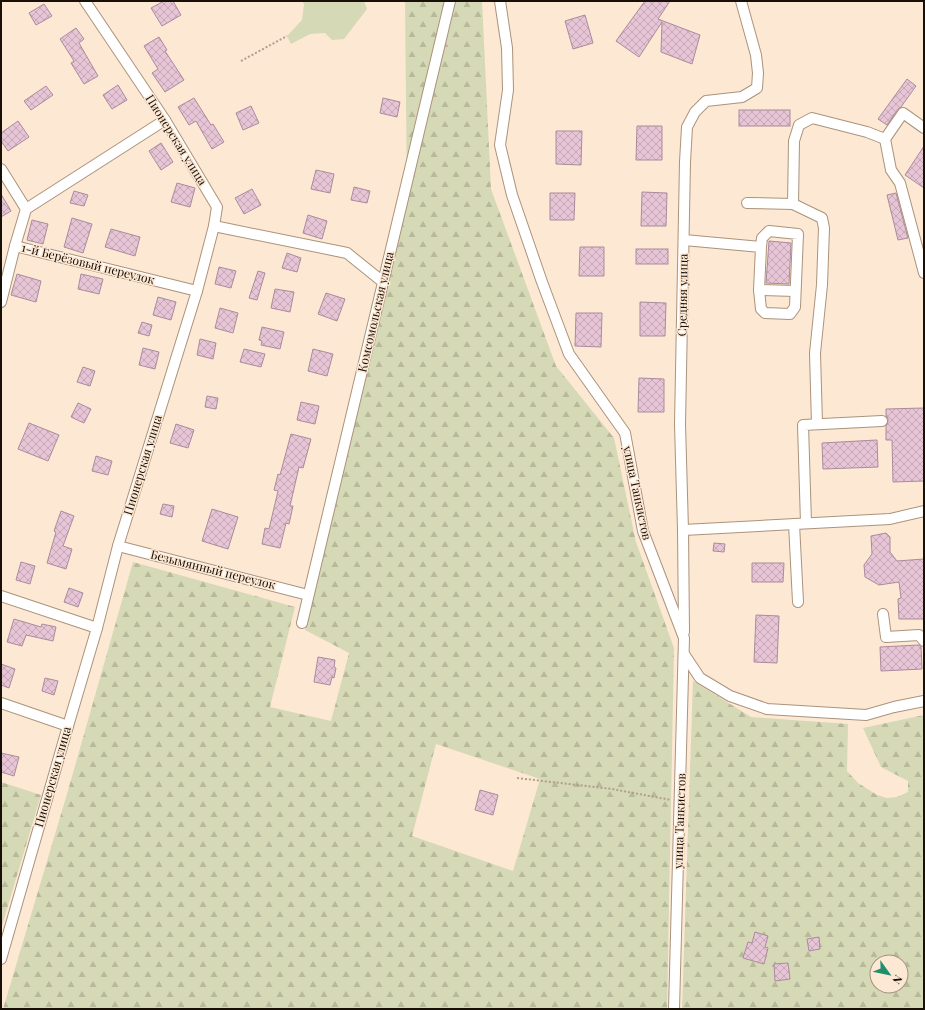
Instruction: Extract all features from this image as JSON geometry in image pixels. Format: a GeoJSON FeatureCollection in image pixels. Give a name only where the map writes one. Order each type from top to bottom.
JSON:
{"type":"FeatureCollection","features":[{"type":"Feature","properties":{"kind":"street","name":"Пионерская улица"},"geometry":{"type":"LineString","coordinates":[[1,959],[97,628],[118,546],[197,291],[214,226],[217,207],[165,120],[85,1]]}},
{"type":"Feature","properties":{"kind":"street","name":"Комсомольская улица"},"geometry":{"type":"LineString","coordinates":[[302,623],[450,1]]}},
{"type":"Feature","properties":{"kind":"street","name":"улица Танкистов"},"geometry":{"type":"LineString","coordinates":[[500,1],[507,48],[508,90],[500,145],[512,195],[569,354],[625,433],[643,531],[684,638],[674,1009]]}},
{"type":"Feature","properties":{"kind":"street","name":"Средняя улица"},"geometry":{"type":"LineString","coordinates":[[684,638],[680,424],[687,127],[695,112],[706,101],[742,97],[757,88],[758,73],[756,55],[741,1]]}},
{"type":"Feature","properties":{"kind":"street"},"geometry":{"type":"LineString","coordinates":[[924,128],[903,113],[885,139],[891,170],[900,183],[924,273]]}},
{"type":"Feature","properties":{"kind":"street"},"geometry":{"type":"LineString","coordinates":[[793,204],[794,141],[799,125],[812,118],[867,132],[885,139]]}},
{"type":"Feature","properties":{"kind":"street"},"geometry":{"type":"LineString","coordinates":[[1,169],[26,209],[165,120]]}},
{"type":"Feature","properties":{"kind":"street"},"geometry":{"type":"LineString","coordinates":[[747,203],[793,204],[822,218],[824,228],[822,285],[815,353],[817,424]]}},
{"type":"Feature","properties":{"kind":"street","name":"1-й Берёзовый переулок"},"geometry":{"type":"LineString","coordinates":[[26,209],[15,246],[197,291]]}},
{"type":"Feature","properties":{"kind":"street"},"geometry":{"type":"LineString","coordinates":[[214,226],[347,253],[383,282]]}},
{"type":"Feature","properties":{"kind":"street"},"geometry":{"type":"LineString","coordinates":[[769,231],[798,234],[794,307],[790,314],[765,313],[760,309],[759,290],[761,247],[762,238],[769,231]]}},
{"type":"Feature","properties":{"kind":"street"},"geometry":{"type":"LineString","coordinates":[[684,240],[761,247]]}},
{"type":"Feature","properties":{"kind":"street"},"geometry":{"type":"LineString","coordinates":[[1,302],[15,246]]}},
{"type":"Feature","properties":{"kind":"street"},"geometry":{"type":"LineString","coordinates":[[759,290],[795,292]]}},
{"type":"Feature","properties":{"kind":"street"},"geometry":{"type":"LineString","coordinates":[[806,523],[803,425],[882,421]]}},
{"type":"Feature","properties":{"kind":"street"},"geometry":{"type":"LineString","coordinates":[[683,530],[890,519],[924,511]]}},
{"type":"Feature","properties":{"kind":"street"},"geometry":{"type":"LineString","coordinates":[[794,524],[798,602]]}},
{"type":"Feature","properties":{"kind":"street","name":"Безымянный переулок"},"geometry":{"type":"LineString","coordinates":[[118,546],[308,595]]}},
{"type":"Feature","properties":{"kind":"street"},"geometry":{"type":"LineString","coordinates":[[1,596],[97,628]]}},
{"type":"Feature","properties":{"kind":"street"},"geometry":{"type":"LineString","coordinates":[[884,614],[886,637],[919,635],[924,641]]}},
{"type":"Feature","properties":{"kind":"street"},"geometry":{"type":"LineString","coordinates":[[684,654],[700,678],[730,696],[767,708],[866,715],[894,707],[924,701]]}},
{"type":"Feature","properties":{"kind":"street"},"geometry":{"type":"LineString","coordinates":[[1,703],[68,726]]}},
{"type":"Feature","properties":{"kind":"path"},"geometry":{"type":"LineString","coordinates":[[241,62],[287,36]]}},
{"type":"Feature","properties":{"kind":"path"},"geometry":{"type":"LineString","coordinates":[[517,778],[612,789],[680,802]]}},
{"type":"Feature","properties":{"kind":"green space"},"geometry":{"type":"Polygon","coordinates":[[[302,1],[364,1],[367,9],[344,39],[332,40],[325,33],[310,34],[291,44],[287,36],[302,20],[304,4],[302,1]]]}},
{"type":"Feature","properties":{"kind":"green space"},"geometry":{"type":"Polygon","coordinates":[[[405,1],[482,1],[491,189],[556,366],[614,438],[636,542],[674,648],[667,1009],[3,1009],[67,794],[133,562],[295,607],[270,707],[331,721],[349,653],[305,630],[407,199],[405,1]],[[436,744],[412,836],[513,871],[540,779],[436,744]]]}},
{"type":"Feature","properties":{"kind":"green space"},"geometry":{"type":"Polygon","coordinates":[[[693,681],[751,717],[848,724],[847,771],[858,783],[877,795],[887,798],[897,797],[908,792],[908,781],[881,767],[863,728],[924,715],[924,1009],[682,1009],[693,681]]]}},
{"type":"Feature","properties":{"kind":"green space"},"geometry":{"type":"Polygon","coordinates":[[[1,782],[41,795],[1,929],[1,782]]]}},
{"type":"Feature","properties":{"kind":"building"},"geometry":{"type":"Polygon","coordinates":[[[164,1],[173,1],[181,15],[162,26],[151,8],[164,1]]]}},
{"type":"Feature","properties":{"kind":"building"},"geometry":{"type":"Polygon","coordinates":[[[645,1],[670,1],[658,19],[700,35],[692,64],[661,52],[662,22],[639,57],[616,41],[645,1]]]}},
{"type":"Feature","properties":{"kind":"building"},"geometry":{"type":"Polygon","coordinates":[[[44,4],[52,16],[36,25],[29,13],[44,4]]]}},
{"type":"Feature","properties":{"kind":"building"},"geometry":{"type":"Polygon","coordinates":[[[585,15],[593,43],[573,49],[565,21],[585,15]]]}},
{"type":"Feature","properties":{"kind":"building"},"geometry":{"type":"Polygon","coordinates":[[[76,28],[84,39],[79,43],[98,76],[84,84],[71,63],[74,61],[60,39],[76,28]]]}},
{"type":"Feature","properties":{"kind":"building"},"geometry":{"type":"Polygon","coordinates":[[[159,37],[167,50],[165,51],[184,80],[165,92],[152,73],[158,69],[144,46],[159,37]]]}},
{"type":"Feature","properties":{"kind":"building"},"geometry":{"type":"Polygon","coordinates":[[[907,79],[916,86],[887,125],[878,119],[907,79]]]}},
{"type":"Feature","properties":{"kind":"building"},"geometry":{"type":"Polygon","coordinates":[[[118,85],[127,100],[112,109],[103,95],[118,85]]]}},
{"type":"Feature","properties":{"kind":"building"},"geometry":{"type":"Polygon","coordinates":[[[46,86],[53,95],[31,110],[24,101],[46,86]]]}},
{"type":"Feature","properties":{"kind":"building"},"geometry":{"type":"Polygon","coordinates":[[[194,98],[224,142],[212,149],[196,121],[189,125],[178,107],[194,98]]]}},
{"type":"Feature","properties":{"kind":"building"},"geometry":{"type":"Polygon","coordinates":[[[383,98],[400,102],[397,117],[380,113],[383,98]]]}},
{"type":"Feature","properties":{"kind":"building"},"geometry":{"type":"Polygon","coordinates":[[[251,106],[259,123],[243,130],[236,113],[251,106]]]}},
{"type":"Feature","properties":{"kind":"building"},"geometry":{"type":"Polygon","coordinates":[[[739,110],[790,110],[790,126],[739,126],[739,110]]]}},
{"type":"Feature","properties":{"kind":"building"},"geometry":{"type":"Polygon","coordinates":[[[18,121],[29,137],[8,151],[1,141],[1,133],[18,121]]]}},
{"type":"Feature","properties":{"kind":"building"},"geometry":{"type":"Polygon","coordinates":[[[637,126],[662,126],[662,160],[636,160],[637,126]]]}},
{"type":"Feature","properties":{"kind":"building"},"geometry":{"type":"Polygon","coordinates":[[[556,131],[582,131],[581,165],[556,164],[556,131]]]}},
{"type":"Feature","properties":{"kind":"building"},"geometry":{"type":"Polygon","coordinates":[[[161,143],[173,162],[161,170],[149,151],[161,143]]]}},
{"type":"Feature","properties":{"kind":"building"},"geometry":{"type":"Polygon","coordinates":[[[924,146],[924,188],[905,175],[924,146]]]}},
{"type":"Feature","properties":{"kind":"building"},"geometry":{"type":"Polygon","coordinates":[[[316,170],[334,174],[330,193],[311,189],[316,170]]]}},
{"type":"Feature","properties":{"kind":"building"},"geometry":{"type":"Polygon","coordinates":[[[177,183],[195,188],[190,207],[171,202],[177,183]]]}},
{"type":"Feature","properties":{"kind":"building"},"geometry":{"type":"Polygon","coordinates":[[[354,187],[370,191],[367,203],[351,200],[354,187]]]}},
{"type":"Feature","properties":{"kind":"building"},"geometry":{"type":"Polygon","coordinates":[[[252,189],[261,205],[244,214],[235,198],[252,189]]]}},
{"type":"Feature","properties":{"kind":"building"},"geometry":{"type":"Polygon","coordinates":[[[74,191],[88,195],[84,206],[70,203],[74,191]]]}},
{"type":"Feature","properties":{"kind":"building"},"geometry":{"type":"Polygon","coordinates":[[[642,192],[667,193],[666,226],[641,226],[642,192]]]}},
{"type":"Feature","properties":{"kind":"building"},"geometry":{"type":"Polygon","coordinates":[[[550,193],[575,193],[574,220],[550,220],[550,193]]]}},
{"type":"Feature","properties":{"kind":"building"},"geometry":{"type":"Polygon","coordinates":[[[896,193],[908,238],[898,240],[887,195],[896,193]]]}},
{"type":"Feature","properties":{"kind":"building"},"geometry":{"type":"Polygon","coordinates":[[[1,194],[11,211],[1,217],[1,194]]]}},
{"type":"Feature","properties":{"kind":"building"},"geometry":{"type":"Polygon","coordinates":[[[308,215],[327,221],[322,239],[303,233],[308,215]]]}},
{"type":"Feature","properties":{"kind":"building"},"geometry":{"type":"Polygon","coordinates":[[[72,218],[92,224],[83,253],[64,247],[72,218]]]}},
{"type":"Feature","properties":{"kind":"building"},"geometry":{"type":"Polygon","coordinates":[[[32,220],[48,224],[43,244],[27,240],[32,220]]]}},
{"type":"Feature","properties":{"kind":"building"},"geometry":{"type":"Polygon","coordinates":[[[111,229],[140,237],[135,256],[105,247],[111,229]]]}},
{"type":"Feature","properties":{"kind":"building"},"geometry":{"type":"Polygon","coordinates":[[[769,241],[791,243],[789,284],[766,283],[769,241]]]}},
{"type":"Feature","properties":{"kind":"building"},"geometry":{"type":"Polygon","coordinates":[[[580,247],[604,247],[604,276],[579,276],[580,247]]]}},
{"type":"Feature","properties":{"kind":"building"},"geometry":{"type":"Polygon","coordinates":[[[636,249],[668,249],[668,264],[636,264],[636,249]]]}},
{"type":"Feature","properties":{"kind":"building"},"geometry":{"type":"Polygon","coordinates":[[[287,253],[301,258],[297,272],[282,268],[287,253]]]}},
{"type":"Feature","properties":{"kind":"building"},"geometry":{"type":"Polygon","coordinates":[[[219,267],[236,271],[231,288],[215,284],[219,267]]]}},
{"type":"Feature","properties":{"kind":"building"},"geometry":{"type":"Polygon","coordinates":[[[258,271],[265,273],[257,300],[249,298],[258,271]]]}},
{"type":"Feature","properties":{"kind":"building"},"geometry":{"type":"Polygon","coordinates":[[[17,274],[41,281],[36,302],[11,295],[17,274]]]}},
{"type":"Feature","properties":{"kind":"building"},"geometry":{"type":"Polygon","coordinates":[[[81,274],[103,279],[99,294],[78,289],[81,274]]]}},
{"type":"Feature","properties":{"kind":"building"},"geometry":{"type":"Polygon","coordinates":[[[275,289],[294,292],[290,312],[271,308],[275,289]]]}},
{"type":"Feature","properties":{"kind":"building"},"geometry":{"type":"Polygon","coordinates":[[[326,293],[345,299],[337,321],[318,314],[326,293]]]}},
{"type":"Feature","properties":{"kind":"building"},"geometry":{"type":"Polygon","coordinates":[[[158,297],[176,302],[171,320],[153,315],[158,297]]]}},
{"type":"Feature","properties":{"kind":"building"},"geometry":{"type":"Polygon","coordinates":[[[640,302],[666,303],[665,336],[640,336],[640,302]]]}},
{"type":"Feature","properties":{"kind":"building"},"geometry":{"type":"Polygon","coordinates":[[[220,308],[238,313],[233,333],[215,328],[220,308]]]}},
{"type":"Feature","properties":{"kind":"building"},"geometry":{"type":"Polygon","coordinates":[[[576,313],[602,313],[601,347],[575,346],[576,313]]]}},
{"type":"Feature","properties":{"kind":"building"},"geometry":{"type":"Polygon","coordinates":[[[142,322],[152,325],[149,336],[138,333],[142,322]]]}},
{"type":"Feature","properties":{"kind":"building"},"geometry":{"type":"Polygon","coordinates":[[[262,327],[284,332],[280,349],[261,345],[262,341],[259,340],[262,327]]]}},
{"type":"Feature","properties":{"kind":"building"},"geometry":{"type":"Polygon","coordinates":[[[200,339],[216,343],[213,359],[197,355],[200,339]]]}},
{"type":"Feature","properties":{"kind":"building"},"geometry":{"type":"Polygon","coordinates":[[[143,348],[159,352],[155,369],[139,365],[143,348]]]}},
{"type":"Feature","properties":{"kind":"building"},"geometry":{"type":"Polygon","coordinates":[[[244,349],[265,354],[261,367],[240,362],[244,349]]]}},
{"type":"Feature","properties":{"kind":"building"},"geometry":{"type":"Polygon","coordinates":[[[313,349],[333,354],[327,376],[308,371],[313,349]]]}},
{"type":"Feature","properties":{"kind":"building"},"geometry":{"type":"Polygon","coordinates":[[[83,367],[95,371],[90,386],[77,382],[83,367]]]}},
{"type":"Feature","properties":{"kind":"building"},"geometry":{"type":"Polygon","coordinates":[[[639,378],[664,379],[664,412],[638,412],[639,378]]]}},
{"type":"Feature","properties":{"kind":"building"},"geometry":{"type":"Polygon","coordinates":[[[207,396],[218,398],[216,409],[205,407],[207,396]]]}},
{"type":"Feature","properties":{"kind":"building"},"geometry":{"type":"Polygon","coordinates":[[[301,402],[319,406],[315,424],[297,420],[301,402]]]}},
{"type":"Feature","properties":{"kind":"building"},"geometry":{"type":"Polygon","coordinates":[[[78,403],[91,409],[84,423],[71,417],[78,403]]]}},
{"type":"Feature","properties":{"kind":"building"},"geometry":{"type":"Polygon","coordinates":[[[924,408],[924,481],[893,482],[892,440],[886,440],[886,426],[888,418],[886,416],[886,409],[924,408]]]}},
{"type":"Feature","properties":{"kind":"building"},"geometry":{"type":"Polygon","coordinates":[[[29,423],[59,435],[48,461],[18,449],[29,423]]]}},
{"type":"Feature","properties":{"kind":"building"},"geometry":{"type":"Polygon","coordinates":[[[176,424],[194,430],[188,448],[170,443],[176,424]]]}},
{"type":"Feature","properties":{"kind":"building"},"geometry":{"type":"Polygon","coordinates":[[[291,434],[311,439],[303,468],[299,467],[290,506],[293,506],[289,524],[286,523],[280,548],[262,544],[265,528],[269,529],[278,491],[274,490],[278,474],[280,475],[291,434]]]}},
{"type":"Feature","properties":{"kind":"building"},"geometry":{"type":"Polygon","coordinates":[[[877,440],[878,467],[823,469],[822,443],[877,440]]]}},
{"type":"Feature","properties":{"kind":"building"},"geometry":{"type":"Polygon","coordinates":[[[96,456],[112,461],[108,475],[92,471],[96,456]]]}},
{"type":"Feature","properties":{"kind":"building"},"geometry":{"type":"Polygon","coordinates":[[[163,504],[174,506],[172,517],[160,514],[163,504]]]}},
{"type":"Feature","properties":{"kind":"building"},"geometry":{"type":"Polygon","coordinates":[[[212,509],[238,517],[228,549],[202,541],[212,509]]]}},
{"type":"Feature","properties":{"kind":"building"},"geometry":{"type":"Polygon","coordinates":[[[61,511],[74,516],[63,546],[72,549],[66,569],[47,563],[56,532],[54,531],[61,511]]]}},
{"type":"Feature","properties":{"kind":"building"},"geometry":{"type":"Polygon","coordinates":[[[886,533],[890,537],[890,552],[897,561],[924,559],[924,619],[899,619],[898,599],[901,598],[899,582],[879,585],[865,577],[864,565],[872,554],[871,536],[886,533]]]}},
{"type":"Feature","properties":{"kind":"building"},"geometry":{"type":"Polygon","coordinates":[[[714,543],[725,544],[724,552],[713,551],[714,543]]]}},
{"type":"Feature","properties":{"kind":"building"},"geometry":{"type":"Polygon","coordinates":[[[21,562],[35,566],[30,584],[16,580],[21,562]]]}},
{"type":"Feature","properties":{"kind":"building"},"geometry":{"type":"Polygon","coordinates":[[[752,563],[784,563],[783,582],[752,582],[752,563]]]}},
{"type":"Feature","properties":{"kind":"building"},"geometry":{"type":"Polygon","coordinates":[[[69,588],[83,593],[78,607],[64,602],[69,588]]]}},
{"type":"Feature","properties":{"kind":"building"},"geometry":{"type":"Polygon","coordinates":[[[756,615],[779,616],[777,663],[754,662],[756,615]]]}},
{"type":"Feature","properties":{"kind":"building"},"geometry":{"type":"Polygon","coordinates":[[[14,619],[41,627],[42,624],[56,627],[53,641],[26,635],[22,646],[7,642],[14,619]]]}},
{"type":"Feature","properties":{"kind":"building"},"geometry":{"type":"Polygon","coordinates":[[[921,646],[922,669],[881,671],[880,647],[921,646]]]}},
{"type":"Feature","properties":{"kind":"building"},"geometry":{"type":"Polygon","coordinates":[[[318,657],[335,660],[334,667],[336,668],[334,678],[332,677],[330,685],[314,682],[318,657]]]}},
{"type":"Feature","properties":{"kind":"building"},"geometry":{"type":"Polygon","coordinates":[[[1,664],[15,669],[9,688],[1,685],[1,664]]]}},
{"type":"Feature","properties":{"kind":"building"},"geometry":{"type":"Polygon","coordinates":[[[45,678],[58,681],[54,695],[42,691],[45,678]]]}},
{"type":"Feature","properties":{"kind":"building"},"geometry":{"type":"Polygon","coordinates":[[[1,753],[19,757],[14,776],[1,772],[1,753]]]}},
{"type":"Feature","properties":{"kind":"building"},"geometry":{"type":"Polygon","coordinates":[[[480,790],[498,795],[493,815],[475,810],[480,790]]]}},
{"type":"Feature","properties":{"kind":"building"},"geometry":{"type":"Polygon","coordinates":[[[755,932],[768,936],[765,947],[768,948],[764,964],[743,958],[748,942],[752,943],[755,932]]]}},
{"type":"Feature","properties":{"kind":"building"},"geometry":{"type":"Polygon","coordinates":[[[819,937],[820,949],[809,951],[807,939],[819,937]]]}},
{"type":"Feature","properties":{"kind":"building"},"geometry":{"type":"Polygon","coordinates":[[[788,963],[790,979],[775,981],[774,964],[788,963]]]}}]}
